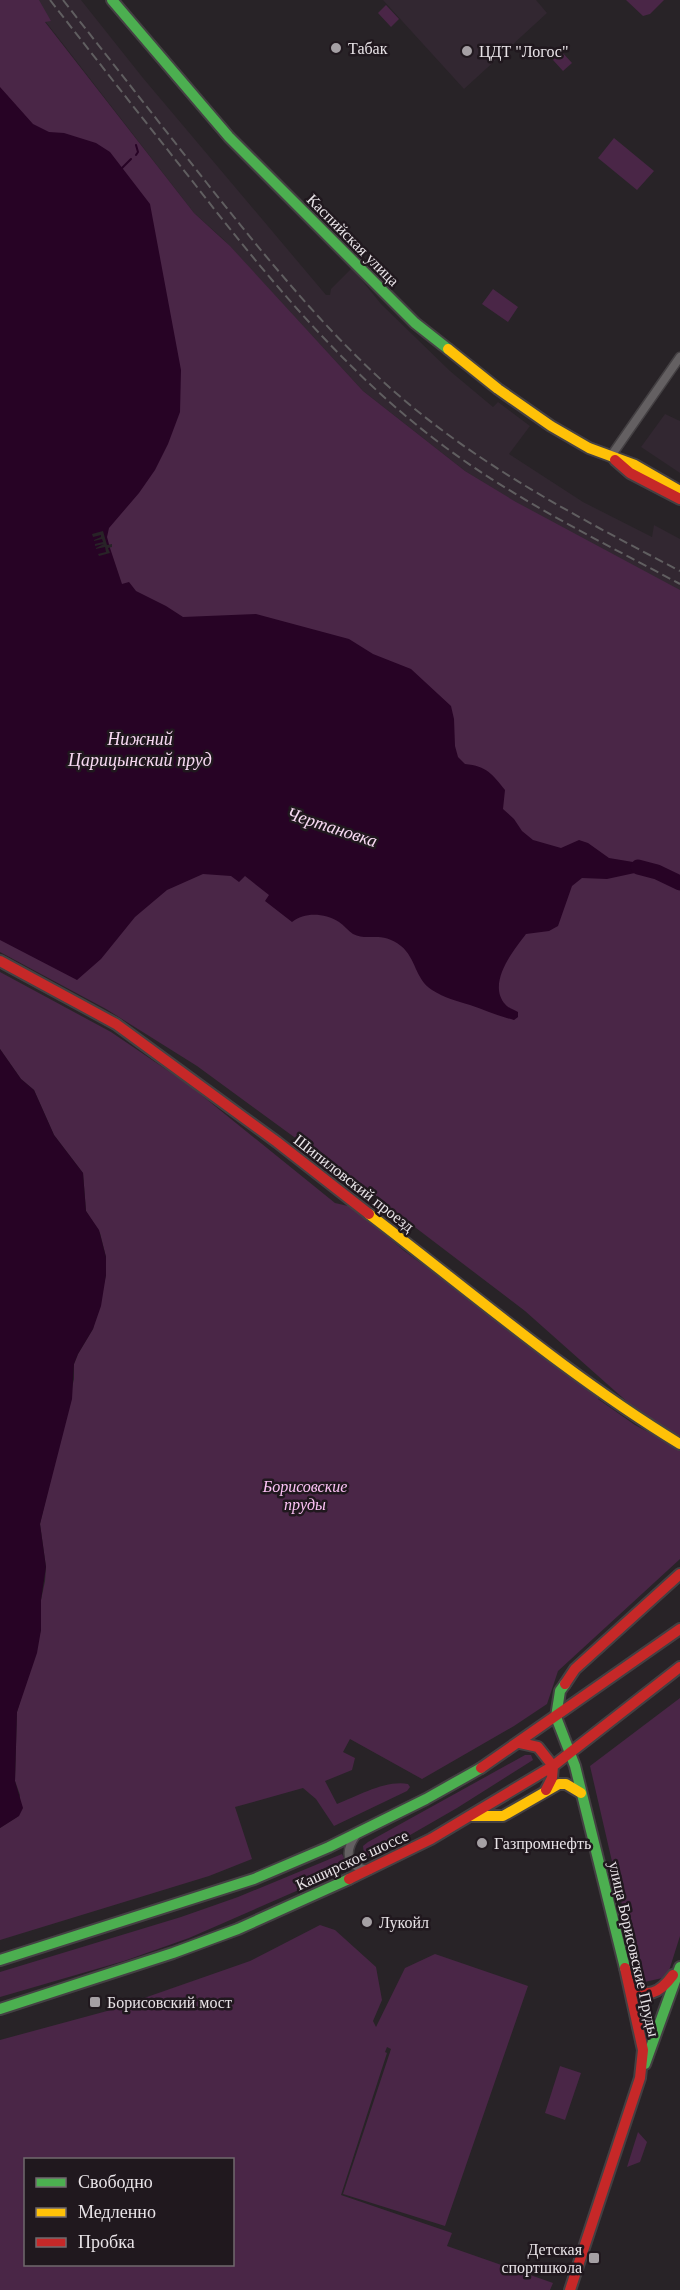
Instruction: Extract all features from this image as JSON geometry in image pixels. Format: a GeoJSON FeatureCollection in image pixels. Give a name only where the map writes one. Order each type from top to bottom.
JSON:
{"type":"FeatureCollection","features":[{"type":"Feature","properties":{"kind":"main road","name":"Каспийская улица"},"geometry":{"type":"LineString","coordinates":[[112,0],[230,137],[415,323],[498,389],[534,414],[589,448],[635,465],[680,491]]}},
{"type":"Feature","properties":{"kind":"main road","name":"Каспийская улица"},"geometry":{"type":"LineString","coordinates":[[611,456],[630,473],[680,499]]}},
{"type":"Feature","properties":{"kind":"main road","name":"Шипиловский проезд"},"geometry":{"type":"LineString","coordinates":[[0,961],[116,1024],[277,1142],[584,1380],[642,1421],[680,1444]]}},
{"type":"Feature","properties":{"kind":"main road"},"geometry":{"type":"LineString","coordinates":[[556,1717],[560,1691],[571,1674],[680,1574]]}},
{"type":"Feature","properties":{"kind":"main road","name":"Каширское шоссе"},"geometry":{"type":"LineString","coordinates":[[0,1960],[254,1879],[329,1847],[426,1799],[520,1743],[680,1629]]}},
{"type":"Feature","properties":{"kind":"main road","name":"Каширское шоссе"},"geometry":{"type":"LineString","coordinates":[[0,2009],[173,1953],[227,1933],[369,1870],[471,1816],[553,1766],[680,1667]]}},
{"type":"Feature","properties":{"kind":"main road","name":"улица Борисовские Пруды"},"geometry":{"type":"LineString","coordinates":[[556,1717],[570,1753],[581,1793],[639,2020],[643,2049],[640,2078],[570,2290]]}},
{"type":"Feature","properties":{"kind":"main road"},"geometry":{"type":"LineString","coordinates":[[520,1743],[538,1747],[553,1766],[552,1778],[546,1790]]}},
{"type":"Feature","properties":{"kind":"main road"},"geometry":{"type":"LineString","coordinates":[[471,1816],[503,1816],[559,1784],[566,1784],[581,1793]]}},
{"type":"Feature","properties":{"kind":"main road"},"geometry":{"type":"LineString","coordinates":[[627,1978],[635,1989],[643,1993],[656,1992],[668,1983],[680,1966]]}},
{"type":"Feature","properties":{"kind":"main road"},"geometry":{"type":"LineString","coordinates":[[640,2078],[680,1966]]}},
{"type":"Feature","properties":{"kind":"street"},"geometry":{"type":"LineString","coordinates":[[611,456],[680,357]]}},
{"type":"Feature","properties":{"kind":"street"},"geometry":{"type":"LineString","coordinates":[[358,1832],[350,1843],[349,1856],[355,1867],[369,1870]]}},
{"type":"Feature","properties":{"kind":"shaded area"},"geometry":{"type":"Polygon","coordinates":[[[29,0],[81,0],[143,78],[326,295],[330,295],[331,289],[352,268],[381,304],[450,371],[493,407],[498,402],[530,426],[509,454],[583,502],[652,537],[654,525],[680,539],[680,592],[569,535],[465,471],[363,391],[223,239],[194,213],[29,0]]]}},
{"type":"Feature","properties":{"kind":"shaded area","name":"ЦДТ \"Логос\""},"geometry":{"type":"Polygon","coordinates":[[[383,0],[536,0],[547,13],[464,89],[383,0]]]}},
{"type":"Feature","properties":{"kind":"shaded area"},"geometry":{"type":"Polygon","coordinates":[[[665,414],[680,421],[680,473],[641,447],[665,414]]]}},
{"type":"Feature","properties":{"kind":"green space"},"geometry":{"type":"Polygon","coordinates":[[[0,0],[39,0],[51,21],[45,22],[194,213],[230,246],[363,391],[465,471],[516,502],[680,590],[680,1436],[642,1415],[525,1311],[357,1183],[197,1066],[106,1009],[0,952],[0,0]]]}},
{"type":"Feature","properties":{"kind":"green space"},"geometry":{"type":"Polygon","coordinates":[[[626,0],[664,0],[650,14],[643,16],[626,0]]]}},
{"type":"Feature","properties":{"kind":"green space"},"geometry":{"type":"Polygon","coordinates":[[[386,5],[399,19],[391,27],[378,13],[386,5]]]}},
{"type":"Feature","properties":{"kind":"green space"},"geometry":{"type":"Polygon","coordinates":[[[561,51],[572,63],[563,71],[553,60],[561,51]]]}},
{"type":"Feature","properties":{"kind":"green space"},"geometry":{"type":"Polygon","coordinates":[[[614,138],[654,171],[637,190],[598,158],[614,138]]]}},
{"type":"Feature","properties":{"kind":"green space"},"geometry":{"type":"Polygon","coordinates":[[[493,289],[518,307],[508,322],[482,304],[493,289]]]}},
{"type":"Feature","properties":{"kind":"green space","name":"Борисовские пруды"},"geometry":{"type":"Polygon","coordinates":[[[0,972],[111,1032],[189,1085],[335,1203],[348,1206],[362,1214],[403,1250],[598,1394],[598,1399],[635,1425],[680,1449],[680,1559],[558,1671],[547,1704],[514,1726],[422,1779],[350,1739],[343,1752],[355,1758],[352,1770],[325,1781],[337,1804],[390,1784],[408,1784],[410,1787],[407,1791],[334,1826],[316,1799],[303,1788],[235,1807],[252,1859],[209,1876],[0,1940],[0,1828],[17,1817],[20,1795],[15,1781],[17,1712],[41,1630],[41,1600],[46,1567],[40,1524],[74,1379],[74,1364],[93,1329],[106,1275],[106,1257],[100,1233],[86,1211],[83,1173],[54,1135],[34,1090],[21,1079],[0,1049],[0,972]]]}},
{"type":"Feature","properties":{"kind":"green space"},"geometry":{"type":"Polygon","coordinates":[[[680,1698],[680,1936],[667,1977],[640,1983],[590,1766],[680,1698]]]}},
{"type":"Feature","properties":{"kind":"green space"},"geometry":{"type":"Polygon","coordinates":[[[525,1755],[531,1755],[533,1760],[457,1808],[372,1857],[364,1854],[363,1846],[368,1842],[525,1755]]]}},
{"type":"Feature","properties":{"kind":"green space"},"geometry":{"type":"Polygon","coordinates":[[[342,1854],[349,1868],[189,1938],[124,1961],[0,1997],[0,1972],[181,1917],[238,1897],[342,1854]]]}},
{"type":"Feature","properties":{"kind":"green space"},"geometry":{"type":"Polygon","coordinates":[[[320,1925],[335,1930],[376,1967],[382,2000],[373,2021],[376,2027],[405,1968],[435,1954],[528,1986],[445,2226],[343,2194],[391,2049],[387,2047],[341,2195],[452,2233],[447,2246],[553,2283],[550,2290],[0,2290],[0,2040],[107,2011],[250,1961],[320,1925]]]}},
{"type":"Feature","properties":{"kind":"green space"},"geometry":{"type":"Polygon","coordinates":[[[560,2066],[581,2073],[565,2120],[545,2113],[560,2066]]]}},
{"type":"Feature","properties":{"kind":"green space"},"geometry":{"type":"Polygon","coordinates":[[[638,2132],[647,2142],[640,2162],[627,2167],[638,2132]]]}},
{"type":"Feature","properties":{"kind":"water","name":"Нижний Царицынский пруд"},"geometry":{"type":"Polygon","coordinates":[[[0,87],[33,124],[49,132],[64,133],[96,143],[110,152],[150,204],[181,370],[180,412],[155,470],[109,528],[107,537],[122,584],[129,582],[136,591],[183,617],[256,614],[349,639],[373,654],[411,669],[451,706],[458,757],[465,764],[484,769],[496,779],[505,790],[503,809],[522,831],[533,840],[561,848],[579,840],[588,843],[609,858],[633,862],[657,872],[644,871],[607,879],[582,878],[572,886],[558,926],[549,931],[526,934],[504,967],[500,977],[500,996],[506,1005],[518,1012],[518,1017],[514,1020],[451,999],[432,990],[422,980],[410,956],[394,941],[381,937],[359,936],[351,933],[339,922],[321,915],[309,915],[292,922],[265,901],[269,895],[245,876],[239,882],[231,876],[203,874],[167,890],[135,917],[101,959],[77,980],[0,940],[0,87]]]}},
{"type":"Feature","properties":{"kind":"water"},"geometry":{"type":"Polygon","coordinates":[[[0,1049],[21,1079],[34,1090],[54,1135],[83,1173],[86,1211],[99,1230],[106,1257],[106,1275],[101,1306],[93,1329],[74,1364],[72,1399],[40,1524],[46,1567],[41,1600],[41,1630],[37,1653],[17,1712],[15,1781],[23,1808],[19,1816],[0,1828],[0,1049]]]}},
{"type":"Feature","properties":{"kind":"pier"},"geometry":{"type":"Polygon","coordinates":[[[103,531],[107,545],[112,544],[112,547],[108,548],[110,553],[99,556],[98,554],[106,552],[105,547],[96,549],[104,544],[95,546],[103,542],[102,539],[94,541],[101,535],[93,537],[92,534],[103,531]]]}},
{"type":"Feature","properties":{"kind":"waterway"},"geometry":{"type":"LineString","coordinates":[[136,145],[138,152],[136,155]]}},
{"type":"Feature","properties":{"kind":"waterway"},"geometry":{"type":"LineString","coordinates":[[122,168],[131,159]]}},
{"type":"Feature","properties":{"kind":"waterway","name":"Чертановка"},"geometry":{"type":"LineString","coordinates":[[638,867],[657,872],[680,883]]}},
{"type":"Feature","properties":{"kind":"railway"},"geometry":{"type":"LineString","coordinates":[[50,0],[278,287],[308,322],[374,388],[445,447],[501,485],[560,520],[680,584]]}},
{"type":"Feature","properties":{"kind":"railway"},"geometry":{"type":"LineString","coordinates":[[63,0],[206,182],[302,299],[381,380],[441,430],[474,453],[575,515],[680,571]]}},
{"type":"Feature","properties":{"kind":"traffic: fast"},"geometry":{"type":"LineString","coordinates":[[112,0],[229,137],[415,323],[448,349]]}},
{"type":"Feature","properties":{"kind":"traffic: fast"},"geometry":{"type":"LineString","coordinates":[[565,1684],[560,1691],[556,1717],[575,1766],[625,1968]]}},
{"type":"Feature","properties":{"kind":"traffic: fast"},"geometry":{"type":"LineString","coordinates":[[0,1960],[254,1879],[329,1847],[426,1799],[481,1768]]}},
{"type":"Feature","properties":{"kind":"traffic: fast"},"geometry":{"type":"LineString","coordinates":[[0,2009],[173,1953],[238,1929],[349,1879]]}},
{"type":"Feature","properties":{"kind":"traffic: fast"},"geometry":{"type":"LineString","coordinates":[[645,2064],[680,1967]]}},
{"type":"Feature","properties":{"kind":"traffic: slow"},"geometry":{"type":"LineString","coordinates":[[448,349],[498,389],[551,426],[589,448],[635,465],[680,491]]}},
{"type":"Feature","properties":{"kind":"traffic: slow"},"geometry":{"type":"LineString","coordinates":[[369,1214],[599,1391],[680,1444]]}},
{"type":"Feature","properties":{"kind":"traffic: slow"},"geometry":{"type":"LineString","coordinates":[[471,1816],[503,1816],[559,1784],[566,1784],[581,1793]]}},
{"type":"Feature","properties":{"kind":"traffic: jam"},"geometry":{"type":"LineString","coordinates":[[615,460],[630,473],[680,499]]}},
{"type":"Feature","properties":{"kind":"traffic: jam"},"geometry":{"type":"LineString","coordinates":[[0,961],[116,1024],[277,1142],[369,1214]]}},
{"type":"Feature","properties":{"kind":"traffic: jam"},"geometry":{"type":"LineString","coordinates":[[565,1684],[575,1669],[680,1574]]}},
{"type":"Feature","properties":{"kind":"traffic: jam"},"geometry":{"type":"LineString","coordinates":[[481,1768],[680,1629]]}},
{"type":"Feature","properties":{"kind":"traffic: jam"},"geometry":{"type":"LineString","coordinates":[[349,1879],[431,1839],[553,1766],[680,1667]]}},
{"type":"Feature","properties":{"kind":"traffic: jam"},"geometry":{"type":"LineString","coordinates":[[520,1743],[538,1747],[553,1766],[552,1778],[546,1790]]}},
{"type":"Feature","properties":{"kind":"traffic: jam"},"geometry":{"type":"LineString","coordinates":[[570,2290],[640,2078],[643,2050],[625,1968]]}},
{"type":"Feature","properties":{"kind":"traffic: jam"},"geometry":{"type":"LineString","coordinates":[[629,1982],[635,1988],[647,1993],[658,1990],[673,1975]]}},
{"type":"Feature","properties":{"kind":"place","name":"Табак"},"geometry":{"type":"Point","coordinates":[336,48]}},
{"type":"Feature","properties":{"kind":"place","name":"ЦДТ \"Логос\""},"geometry":{"type":"Point","coordinates":[467,51]}},
{"type":"Feature","properties":{"kind":"place","name":"Газпромнефть"},"geometry":{"type":"Point","coordinates":[482,1843]}},
{"type":"Feature","properties":{"kind":"place","name":"Лукойл"},"geometry":{"type":"Point","coordinates":[367,1922]}},
{"type":"Feature","properties":{"kind":"place","name":"Борисовский мост"},"geometry":{"type":"Point","coordinates":[95,2002]}},
{"type":"Feature","properties":{"kind":"place","name":"Детская спортшкола"},"geometry":{"type":"Point","coordinates":[594,2258]}}]}
